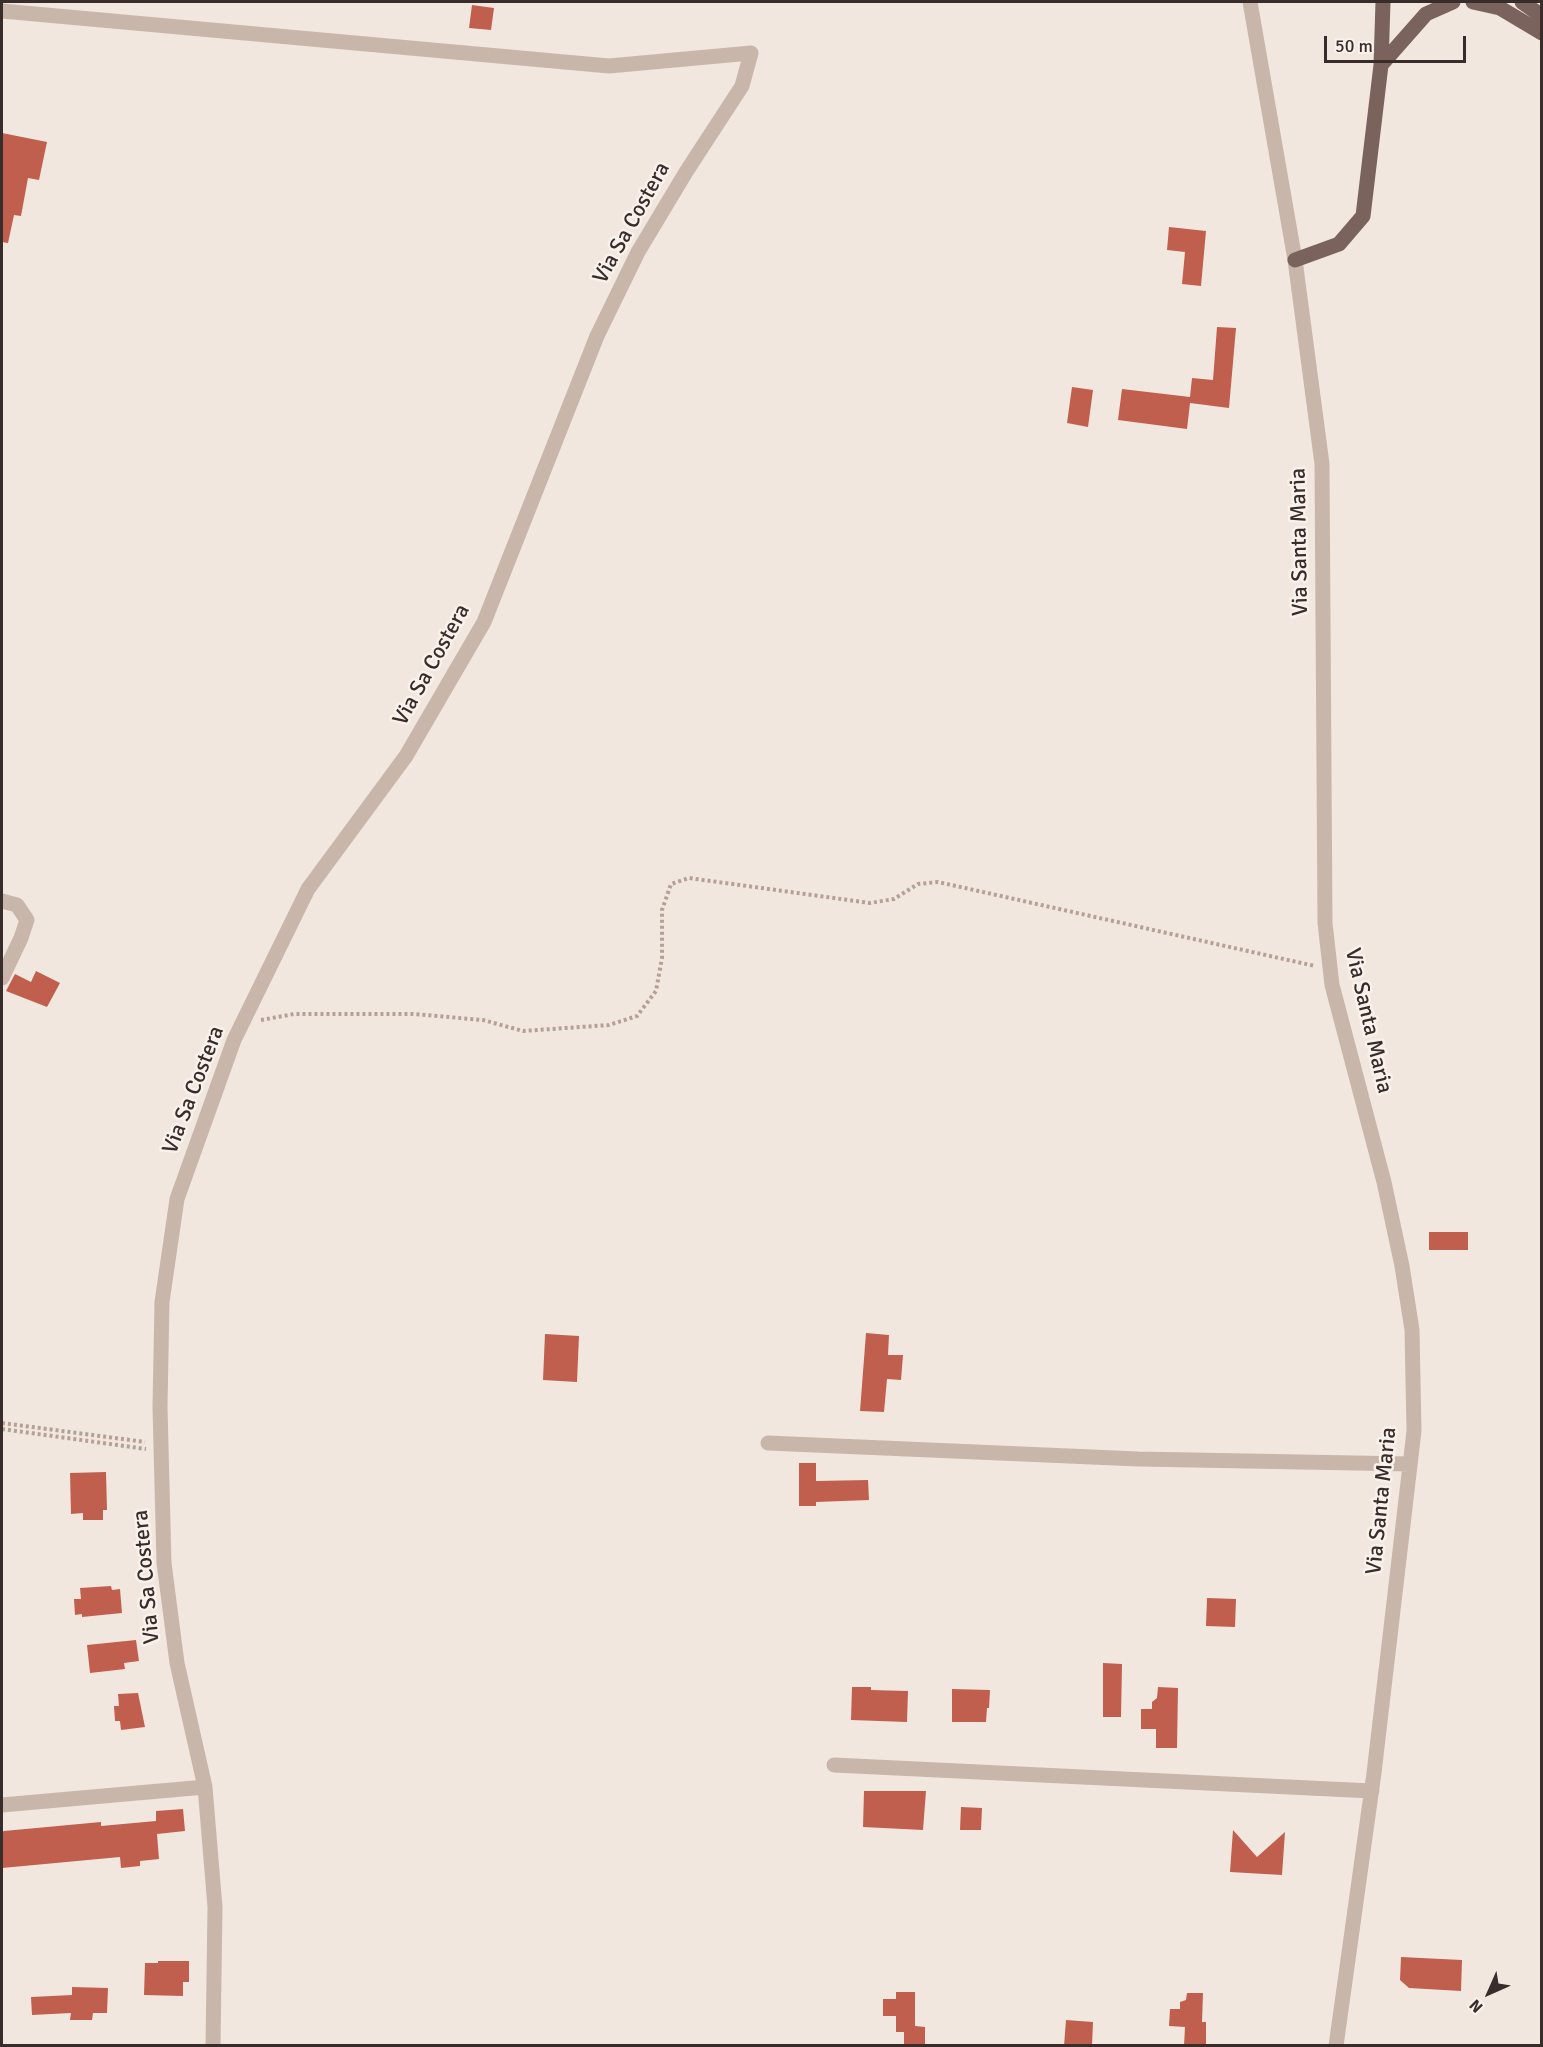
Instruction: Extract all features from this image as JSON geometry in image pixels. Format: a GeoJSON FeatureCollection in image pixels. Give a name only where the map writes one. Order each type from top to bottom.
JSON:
{"type":"FeatureCollection","features":[{"type":"Feature","properties":{"kind":"main road"},"geometry":{"type":"LineString","coordinates":[[1295,260],[1339,244],[1363,216],[1381,65],[1383,2]]}},
{"type":"Feature","properties":{"kind":"main road"},"geometry":{"type":"LineString","coordinates":[[1381,65],[1426,14],[1454,2]]}},
{"type":"Feature","properties":{"kind":"main road"},"geometry":{"type":"LineString","coordinates":[[1473,2],[1500,8],[1542,33]]}},
{"type":"Feature","properties":{"kind":"main road"},"geometry":{"type":"LineString","coordinates":[[1522,2],[1542,16]]}},
{"type":"Feature","properties":{"kind":"street","name":"Via Santa Maria"},"geometry":{"type":"LineString","coordinates":[[1250,2],[1295,260],[1322,464],[1325,923],[1330,969],[1332,985],[1384,1182],[1411,1320],[1414,1431],[1372,1791],[1336,2046]]}},
{"type":"Feature","properties":{"kind":"street","name":"Via Sa Costera"},"geometry":{"type":"LineString","coordinates":[[2,11],[609,66],[750,53],[742,86],[638,252],[597,336],[484,622],[406,756],[308,889],[234,1040],[177,1199],[162,1302],[161,1448],[164,1563],[177,1663],[205,1787],[215,1907],[213,2046]]}},
{"type":"Feature","properties":{"kind":"street"},"geometry":{"type":"LineString","coordinates":[[2,901],[17,906],[27,920],[2,978]]}},
{"type":"Feature","properties":{"kind":"street"},"geometry":{"type":"LineString","coordinates":[[768,1443],[1138,1459],[1410,1464]]}},
{"type":"Feature","properties":{"kind":"street"},"geometry":{"type":"LineString","coordinates":[[834,1765],[1372,1791]]}},
{"type":"Feature","properties":{"kind":"street"},"geometry":{"type":"LineString","coordinates":[[2,1805],[205,1787]]}},
{"type":"Feature","properties":{"kind":"path"},"geometry":{"type":"LineString","coordinates":[[243,1024],[294,1014],[413,1014],[483,1020],[523,1030],[609,1025],[637,1016],[656,992],[662,958],[662,910],[671,884],[689,878],[870,903],[894,899],[918,884],[938,882],[1330,969]]}},
{"type":"Feature","properties":{"kind":"path"},"geometry":{"type":"LineString","coordinates":[[2,1423],[161,1448]]}},
{"type":"Feature","properties":{"kind":"path"},"geometry":{"type":"LineString","coordinates":[[2,1429],[161,1448]]}},
{"type":"Feature","properties":{"kind":"building"},"geometry":{"type":"Polygon","coordinates":[[[472,5],[494,8],[491,30],[469,28],[472,5]]]}},
{"type":"Feature","properties":{"kind":"building"},"geometry":{"type":"Polygon","coordinates":[[[2,133],[47,142],[39,180],[28,178],[21,216],[14,215],[8,243],[2,242],[2,133]]]}},
{"type":"Feature","properties":{"kind":"building"},"geometry":{"type":"Polygon","coordinates":[[[1169,227],[1206,231],[1201,286],[1182,284],[1185,252],[1167,250],[1169,227]]]}},
{"type":"Feature","properties":{"kind":"building"},"geometry":{"type":"Polygon","coordinates":[[[1217,327],[1236,328],[1229,408],[1190,403],[1187,429],[1118,420],[1122,389],[1190,397],[1192,378],[1213,380],[1217,327]]]}},
{"type":"Feature","properties":{"kind":"building"},"geometry":{"type":"Polygon","coordinates":[[[1072,387],[1093,390],[1088,427],[1067,423],[1072,387]]]}},
{"type":"Feature","properties":{"kind":"building"},"geometry":{"type":"Polygon","coordinates":[[[36,971],[60,983],[47,1007],[6,991],[15,974],[31,982],[36,971]]]}},
{"type":"Feature","properties":{"kind":"building"},"geometry":{"type":"Polygon","coordinates":[[[1429,1232],[1468,1232],[1468,1250],[1429,1250],[1429,1232]]]}},
{"type":"Feature","properties":{"kind":"building"},"geometry":{"type":"Polygon","coordinates":[[[866,1333],[889,1335],[888,1355],[903,1355],[901,1380],[887,1379],[884,1412],[860,1411],[866,1333]]]}},
{"type":"Feature","properties":{"kind":"building"},"geometry":{"type":"Polygon","coordinates":[[[545,1334],[579,1336],[577,1382],[543,1380],[545,1334]]]}},
{"type":"Feature","properties":{"kind":"building"},"geometry":{"type":"Polygon","coordinates":[[[799,1463],[816,1463],[816,1481],[868,1480],[869,1500],[816,1502],[816,1506],[799,1506],[799,1463]]]}},
{"type":"Feature","properties":{"kind":"building"},"geometry":{"type":"Polygon","coordinates":[[[106,1472],[107,1510],[103,1510],[103,1520],[83,1520],[83,1513],[71,1514],[70,1473],[106,1472]]]}},
{"type":"Feature","properties":{"kind":"building"},"geometry":{"type":"Polygon","coordinates":[[[111,1586],[112,1590],[120,1589],[122,1613],[82,1617],[82,1614],[75,1615],[74,1599],[81,1599],[80,1588],[111,1586]]]}},
{"type":"Feature","properties":{"kind":"building"},"geometry":{"type":"Polygon","coordinates":[[[1207,1598],[1236,1599],[1235,1627],[1206,1626],[1207,1598]]]}},
{"type":"Feature","properties":{"kind":"building"},"geometry":{"type":"Polygon","coordinates":[[[136,1640],[139,1661],[124,1663],[125,1669],[90,1673],[87,1645],[136,1640]]]}},
{"type":"Feature","properties":{"kind":"building"},"geometry":{"type":"Polygon","coordinates":[[[1103,1663],[1122,1664],[1121,1717],[1103,1717],[1103,1663]]]}},
{"type":"Feature","properties":{"kind":"building"},"geometry":{"type":"Polygon","coordinates":[[[852,1687],[908,1691],[907,1722],[851,1720],[852,1687]]]}},
{"type":"Feature","properties":{"kind":"building"},"geometry":{"type":"Polygon","coordinates":[[[1158,1687],[1178,1688],[1177,1748],[1156,1748],[1156,1729],[1141,1729],[1141,1709],[1152,1709],[1152,1702],[1157,1698],[1158,1687]]]}},
{"type":"Feature","properties":{"kind":"building"},"geometry":{"type":"Polygon","coordinates":[[[952,1689],[990,1690],[986,1722],[952,1722],[952,1689]]]}},
{"type":"Feature","properties":{"kind":"building"},"geometry":{"type":"Polygon","coordinates":[[[138,1693],[145,1727],[121,1730],[120,1721],[115,1721],[114,1706],[119,1706],[118,1694],[138,1693]]]}},
{"type":"Feature","properties":{"kind":"building"},"geometry":{"type":"Polygon","coordinates":[[[864,1791],[926,1791],[923,1830],[863,1827],[864,1791]]]}},
{"type":"Feature","properties":{"kind":"building"},"geometry":{"type":"Polygon","coordinates":[[[961,1807],[982,1808],[981,1830],[960,1830],[961,1807]]]}},
{"type":"Feature","properties":{"kind":"building"},"geometry":{"type":"Polygon","coordinates":[[[183,1809],[185,1831],[157,1834],[159,1859],[140,1861],[140,1866],[121,1868],[120,1857],[2,1868],[2,1832],[4,1831],[101,1822],[101,1826],[156,1821],[156,1811],[183,1809]]]}},
{"type":"Feature","properties":{"kind":"building"},"geometry":{"type":"Polygon","coordinates":[[[1233,1830],[1257,1857],[1285,1832],[1282,1875],[1230,1872],[1233,1830]]]}},
{"type":"Feature","properties":{"kind":"building"},"geometry":{"type":"Polygon","coordinates":[[[1401,1957],[1462,1960],[1461,1991],[1409,1988],[1400,1980],[1401,1957]]]}},
{"type":"Feature","properties":{"kind":"building"},"geometry":{"type":"Polygon","coordinates":[[[158,1961],[189,1961],[189,1982],[183,1982],[183,1996],[144,1995],[145,1963],[158,1963],[158,1961]]]}},
{"type":"Feature","properties":{"kind":"building"},"geometry":{"type":"Polygon","coordinates":[[[72,1987],[108,1988],[107,2013],[93,2013],[92,2020],[70,2020],[71,2013],[32,2015],[31,1997],[72,1995],[72,1987]]]}},
{"type":"Feature","properties":{"kind":"building"},"geometry":{"type":"Polygon","coordinates":[[[896,1992],[915,1992],[915,2026],[925,2027],[925,2046],[904,2046],[904,2032],[896,2032],[896,2016],[883,2016],[883,1999],[896,1999],[896,1992]]]}},
{"type":"Feature","properties":{"kind":"building"},"geometry":{"type":"Polygon","coordinates":[[[1187,1993],[1203,1993],[1202,2022],[1206,2022],[1206,2046],[1184,2046],[1185,2027],[1169,2026],[1170,2009],[1180,2009],[1180,2002],[1186,2000],[1187,1993]]]}},
{"type":"Feature","properties":{"kind":"building"},"geometry":{"type":"Polygon","coordinates":[[[1066,2020],[1093,2022],[1092,2046],[1064,2046],[1066,2020]]]}}]}
